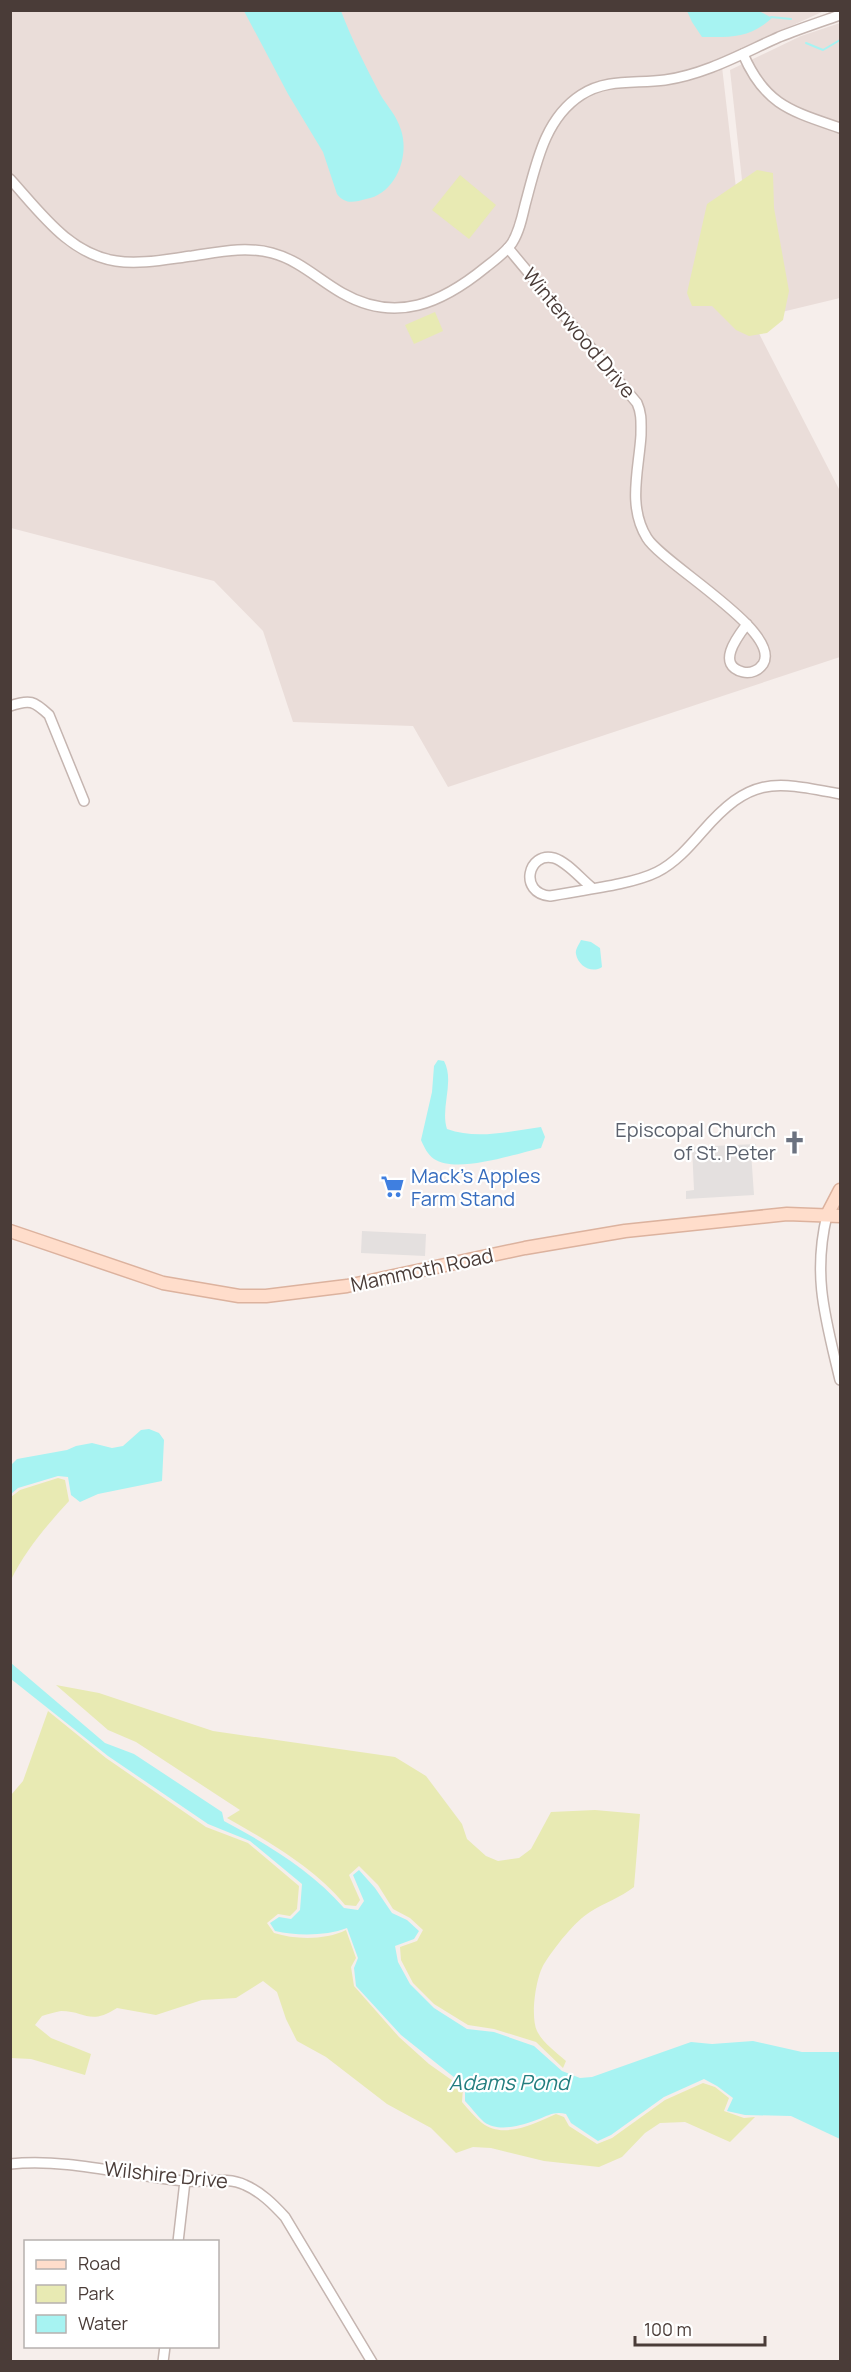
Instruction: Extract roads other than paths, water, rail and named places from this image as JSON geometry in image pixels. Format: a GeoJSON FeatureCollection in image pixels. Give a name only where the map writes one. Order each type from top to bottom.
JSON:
{"type":"FeatureCollection","features":[{"type":"Feature","properties":{"kind":"main road"},"geometry":{"type":"LineString","coordinates":[[827,1215],[840,1190]]}},
{"type":"Feature","properties":{"kind":"main road","name":"Mammoth Road"},"geometry":{"type":"LineString","coordinates":[[10,1231],[163,1282],[239,1296],[266,1296],[307,1293],[347,1286],[525,1248],[625,1230],[755,1217],[840,1216]]}},
{"type":"Feature","properties":{"kind":"street"},"geometry":{"type":"LineString","coordinates":[[10,178],[55,229],[79,248],[94,255],[118,261],[142,262],[245,249],[273,253],[297,264],[343,294],[364,303],[383,308],[420,306],[448,295],[508,248],[517,231],[548,132],[558,116],[572,101],[602,85],[680,77],[704,71],[797,30],[840,15]]}},
{"type":"Feature","properties":{"kind":"street"},"geometry":{"type":"LineString","coordinates":[[743,54],[751,73],[773,99],[795,112],[840,128]]}},
{"type":"Feature","properties":{"kind":"street","name":"Winterwood Drive"},"geometry":{"type":"LineString","coordinates":[[508,248],[637,403],[641,418],[635,500],[638,520],[648,539],[662,555],[747,624],[764,645],[766,655],[761,667],[750,672],[744,672],[733,665],[729,653],[747,624]]}},
{"type":"Feature","properties":{"kind":"street"},"geometry":{"type":"LineString","coordinates":[[10,706],[26,701],[38,705],[49,715],[84,801]]}},
{"type":"Feature","properties":{"kind":"street"},"geometry":{"type":"LineString","coordinates":[[591,887],[556,859],[544,858],[533,865],[530,870],[530,883],[533,889],[544,895],[591,887],[637,879],[667,866],[678,858],[725,808],[750,790],[782,784],[840,795]]}},
{"type":"Feature","properties":{"kind":"street"},"geometry":{"type":"LineString","coordinates":[[827,1215],[823,1233],[820,1281],[824,1312],[840,1380]]}},
{"type":"Feature","properties":{"kind":"street","name":"Wilshire Drive"},"geometry":{"type":"LineString","coordinates":[[10,2164],[41,2162],[71,2164],[185,2181],[232,2181],[245,2184],[271,2202],[285,2217],[372,2361]]}},
{"type":"Feature","properties":{"kind":"street"},"geometry":{"type":"LineString","coordinates":[[178,2240],[185,2181]]}},
{"type":"Feature","properties":{"kind":"water"},"geometry":{"type":"Polygon","coordinates":[[[244,11],[341,11],[354,43],[401,130],[402,162],[398,173],[385,190],[376,196],[354,202],[343,200],[337,194],[323,152],[288,94],[244,11]]]}},
{"type":"Feature","properties":{"kind":"water"},"geometry":{"type":"Polygon","coordinates":[[[687,11],[759,11],[772,18],[764,25],[747,33],[731,37],[702,37],[687,11]]]}},
{"type":"Feature","properties":{"kind":"water"},"geometry":{"type":"Polygon","coordinates":[[[581,940],[591,942],[600,948],[602,967],[594,970],[582,965],[576,952],[581,940]]]}},
{"type":"Feature","properties":{"kind":"water"},"geometry":{"type":"Polygon","coordinates":[[[438,1060],[444,1061],[447,1069],[445,1121],[447,1129],[482,1134],[541,1127],[545,1137],[541,1148],[471,1164],[444,1163],[434,1159],[426,1151],[421,1140],[432,1092],[434,1066],[438,1060]]]}},
{"type":"Feature","properties":{"kind":"water"},"geometry":{"type":"Polygon","coordinates":[[[149,1429],[159,1433],[164,1440],[162,1481],[98,1494],[80,1502],[71,1495],[68,1477],[58,1476],[18,1488],[11,1494],[11,1465],[17,1459],[92,1443],[112,1448],[123,1446],[141,1430],[149,1429]]]}},
{"type":"Feature","properties":{"kind":"water","name":"Adams Pond"},"geometry":{"type":"Polygon","coordinates":[[[11,1663],[105,1743],[134,1754],[222,1812],[224,1821],[288,1859],[318,1882],[344,1908],[358,1910],[364,1901],[353,1875],[359,1870],[392,1913],[407,1920],[419,1931],[414,1939],[395,1946],[398,1962],[410,1984],[434,2008],[467,2029],[494,2032],[534,2046],[562,2071],[580,2078],[592,2077],[691,2042],[712,2044],[753,2041],[802,2052],[840,2052],[840,2139],[791,2116],[745,2115],[727,2111],[733,2098],[704,2079],[664,2097],[611,2135],[598,2141],[571,2123],[566,2114],[562,2113],[511,2127],[497,2127],[484,2122],[465,2101],[465,2086],[401,2035],[356,1986],[354,1968],[358,1958],[347,1928],[330,1933],[311,1934],[275,1931],[270,1923],[279,1917],[291,1919],[300,1910],[302,1884],[250,1841],[208,1824],[108,1756],[11,1679],[11,1663]]]}},
{"type":"Feature","properties":{"kind":"waterway"},"geometry":{"type":"LineString","coordinates":[[771,17],[791,19]]}},
{"type":"Feature","properties":{"kind":"waterway"},"geometry":{"type":"LineString","coordinates":[[806,43],[823,50],[840,40]]}},
{"type":"Feature","properties":{"kind":"place","name":"Episcopal Church of St. Peter"},"geometry":{"type":"Point","coordinates":[794,1142]}},
{"type":"Feature","properties":{"kind":"place","name":"Mack's Apples Farm Stand"},"geometry":{"type":"Point","coordinates":[393,1187]}}]}
